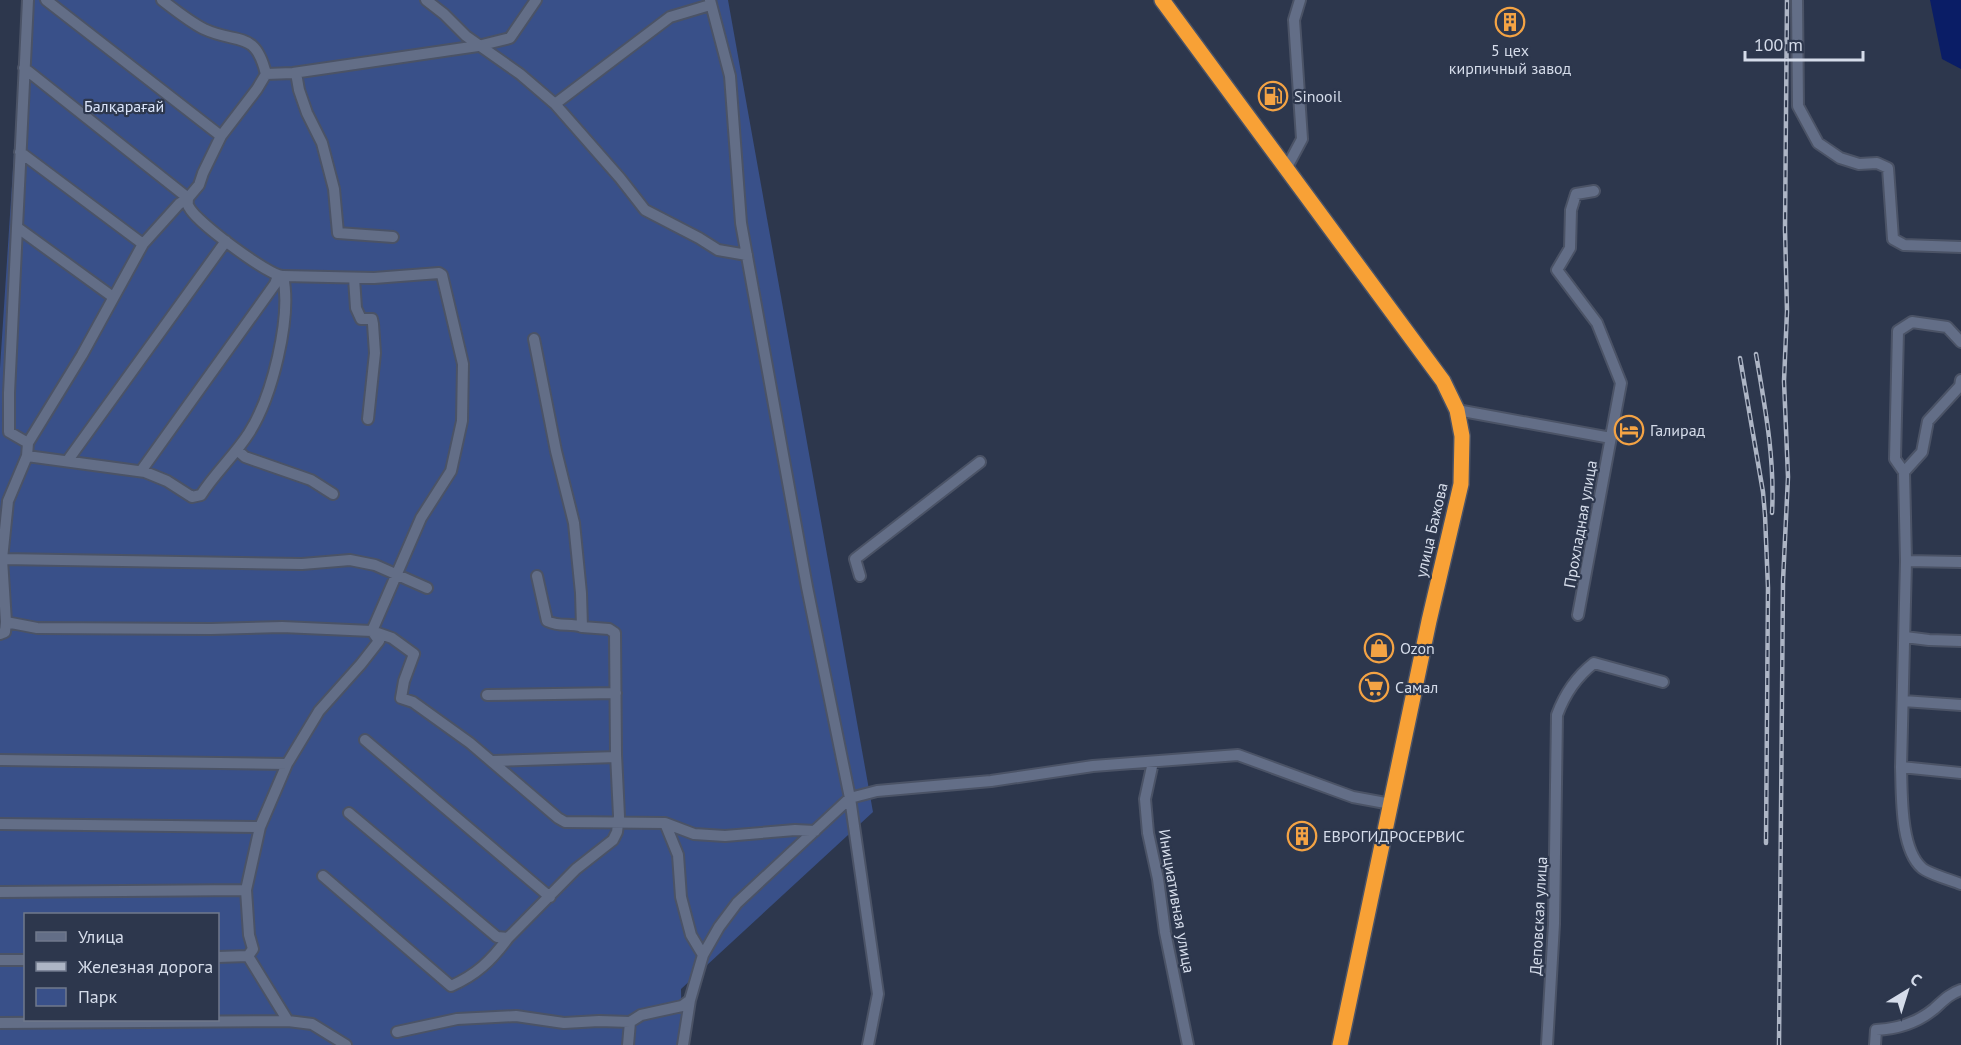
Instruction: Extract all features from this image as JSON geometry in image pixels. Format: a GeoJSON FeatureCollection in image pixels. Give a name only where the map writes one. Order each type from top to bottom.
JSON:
{"type":"FeatureCollection","features":[{"type":"Feature","properties":{"kind":"highway","name":"улица Бажова"},"geometry":{"type":"LineString","coordinates":[[1162,0],[1443,381],[1457,410],[1462,436],[1461,484],[1431,610],[1340,1045]]}},
{"type":"Feature","properties":{"kind":"street"},"geometry":{"type":"LineString","coordinates":[[28,0],[9,393],[9,432],[28,443]]}},
{"type":"Feature","properties":{"kind":"street"},"geometry":{"type":"LineString","coordinates":[[46,0],[221,136]]}},
{"type":"Feature","properties":{"kind":"street"},"geometry":{"type":"LineString","coordinates":[[162,0],[204,29],[249,42],[258,51],[266,74]]}},
{"type":"Feature","properties":{"kind":"street"},"geometry":{"type":"LineString","coordinates":[[426,0],[478,46],[520,74],[555,104],[645,210],[718,250],[747,255]]}},
{"type":"Feature","properties":{"kind":"street"},"geometry":{"type":"LineString","coordinates":[[266,74],[296,73],[478,46],[510,38],[536,0]]}},
{"type":"Feature","properties":{"kind":"street"},"geometry":{"type":"LineString","coordinates":[[1286,169],[1302,139],[1294,20],[1300,0]]}},
{"type":"Feature","properties":{"kind":"street"},"geometry":{"type":"LineString","coordinates":[[1797,0],[1798,106],[1818,142],[1840,158],[1859,164],[1877,163],[1888,168],[1893,239],[1904,245],[1961,247]]}},
{"type":"Feature","properties":{"kind":"street"},"geometry":{"type":"LineString","coordinates":[[555,104],[670,17],[710,3],[730,76],[741,223],[807,587],[850,798],[878,994],[868,1045]]}},
{"type":"Feature","properties":{"kind":"street"},"geometry":{"type":"LineString","coordinates":[[24,68],[188,198]]}},
{"type":"Feature","properties":{"kind":"street"},"geometry":{"type":"LineString","coordinates":[[296,73],[307,113],[322,143],[334,189],[338,233],[393,237]]}},
{"type":"Feature","properties":{"kind":"street"},"geometry":{"type":"LineString","coordinates":[[266,74],[221,136],[202,173],[199,185],[143,244],[82,355],[28,443],[27,456],[8,501],[2,559],[3,632],[37,628],[282,627],[372,631],[392,638],[414,654],[404,681],[401,698],[412,702],[493,761],[565,822],[665,823],[694,834],[725,836],[795,830],[815,831]]}},
{"type":"Feature","properties":{"kind":"street"},"geometry":{"type":"LineString","coordinates":[[20,152],[143,244]]}},
{"type":"Feature","properties":{"kind":"street","name":"Прохладная улица"},"geometry":{"type":"LineString","coordinates":[[1578,615],[1621,383],[1597,323],[1557,270],[1570,248],[1571,210],[1576,194],[1594,191]]}},
{"type":"Feature","properties":{"kind":"street"},"geometry":{"type":"LineString","coordinates":[[188,198],[188,206],[196,217],[226,241],[280,276],[354,278],[439,273],[442,275],[463,364],[462,421],[451,471],[422,518],[372,631]]}},
{"type":"Feature","properties":{"kind":"street"},"geometry":{"type":"LineString","coordinates":[[18,228],[113,297]]}},
{"type":"Feature","properties":{"kind":"street"},"geometry":{"type":"LineString","coordinates":[[68,460],[226,241]]}},
{"type":"Feature","properties":{"kind":"street"},"geometry":{"type":"LineString","coordinates":[[27,456],[141,471],[168,481],[192,497],[201,495],[251,431],[266,399],[279,354],[285,302],[285,287],[280,276]]}},
{"type":"Feature","properties":{"kind":"street"},"geometry":{"type":"LineString","coordinates":[[141,471],[280,276]]}},
{"type":"Feature","properties":{"kind":"street"},"geometry":{"type":"LineString","coordinates":[[354,278],[356,308],[361,319],[372,320],[374,324],[375,353],[368,418]]}},
{"type":"Feature","properties":{"kind":"street"},"geometry":{"type":"LineString","coordinates":[[1961,342],[1947,327],[1912,322],[1898,331],[1895,459],[1904,472],[1906,561],[1901,768],[1905,833],[1916,860],[1922,868],[1961,884]]}},
{"type":"Feature","properties":{"kind":"street"},"geometry":{"type":"LineString","coordinates":[[534,339],[556,451],[574,523],[582,627]]}},
{"type":"Feature","properties":{"kind":"street"},"geometry":{"type":"LineString","coordinates":[[1904,472],[1923,452],[1928,420],[1960,386],[1961,380]]}},
{"type":"Feature","properties":{"kind":"street"},"geometry":{"type":"LineString","coordinates":[[1457,410],[1611,438]]}},
{"type":"Feature","properties":{"kind":"street"},"geometry":{"type":"LineString","coordinates":[[237,450],[245,457],[311,480],[333,494]]}},
{"type":"Feature","properties":{"kind":"street"},"geometry":{"type":"LineString","coordinates":[[860,576],[855,559],[980,462]]}},
{"type":"Feature","properties":{"kind":"street"},"geometry":{"type":"LineString","coordinates":[[2,559],[302,564],[350,560],[399,574],[428,588]]}},
{"type":"Feature","properties":{"kind":"street"},"geometry":{"type":"LineString","coordinates":[[1906,561],[1961,562]]}},
{"type":"Feature","properties":{"kind":"street"},"geometry":{"type":"LineString","coordinates":[[323,876],[450,986],[471,977],[497,953],[508,938],[576,869],[613,840],[619,823],[615,633],[609,629],[582,627],[576,624],[558,626],[547,621],[537,576]]}},
{"type":"Feature","properties":{"kind":"street"},"geometry":{"type":"LineString","coordinates":[[248,956],[252,949],[246,890],[260,827],[287,764],[319,711],[379,641],[372,631]]}},
{"type":"Feature","properties":{"kind":"street"},"geometry":{"type":"LineString","coordinates":[[1905,637],[1961,641]]}},
{"type":"Feature","properties":{"kind":"street","name":"Деповская улица"},"geometry":{"type":"LineString","coordinates":[[1547,1045],[1554,924],[1557,715],[1563,699],[1580,675],[1594,663],[1663,682]]}},
{"type":"Feature","properties":{"kind":"street"},"geometry":{"type":"LineString","coordinates":[[487,695],[616,693]]}},
{"type":"Feature","properties":{"kind":"street"},"geometry":{"type":"LineString","coordinates":[[1903,701],[1961,705]]}},
{"type":"Feature","properties":{"kind":"street"},"geometry":{"type":"LineString","coordinates":[[365,740],[550,897]]}},
{"type":"Feature","properties":{"kind":"street"},"geometry":{"type":"LineString","coordinates":[[683,1045],[690,1000],[703,955],[736,903],[850,798],[877,790],[991,781],[1093,766],[1238,755],[1353,797],[1391,804]]}},
{"type":"Feature","properties":{"kind":"street"},"geometry":{"type":"LineString","coordinates":[[493,761],[616,757]]}},
{"type":"Feature","properties":{"kind":"street"},"geometry":{"type":"LineString","coordinates":[[0,760],[287,764]]}},
{"type":"Feature","properties":{"kind":"street","name":"Инициативная улица"},"geometry":{"type":"LineString","coordinates":[[1153,762],[1145,799],[1148,833],[1188,1045]]}},
{"type":"Feature","properties":{"kind":"street"},"geometry":{"type":"LineString","coordinates":[[1901,768],[1961,772]]}},
{"type":"Feature","properties":{"kind":"street"},"geometry":{"type":"LineString","coordinates":[[349,813],[497,937],[508,938]]}},
{"type":"Feature","properties":{"kind":"street"},"geometry":{"type":"LineString","coordinates":[[0,818],[12,824]]}},
{"type":"Feature","properties":{"kind":"street"},"geometry":{"type":"LineString","coordinates":[[665,823],[678,855],[681,897],[691,935],[703,955]]}},
{"type":"Feature","properties":{"kind":"street"},"geometry":{"type":"LineString","coordinates":[[0,824],[260,827]]}},
{"type":"Feature","properties":{"kind":"street"},"geometry":{"type":"LineString","coordinates":[[0,892],[246,890]]}},
{"type":"Feature","properties":{"kind":"street"},"geometry":{"type":"LineString","coordinates":[[219,957],[248,956]]}},
{"type":"Feature","properties":{"kind":"street"},"geometry":{"type":"LineString","coordinates":[[248,956],[288,1021]]}},
{"type":"Feature","properties":{"kind":"street"},"geometry":{"type":"LineString","coordinates":[[0,960],[24,960]]}},
{"type":"Feature","properties":{"kind":"street"},"geometry":{"type":"LineString","coordinates":[[1875,1045],[1876,1030],[1896,1029],[1933,1010],[1949,994],[1961,990]]}},
{"type":"Feature","properties":{"kind":"street"},"geometry":{"type":"LineString","coordinates":[[397,1032],[457,1019],[516,1016],[564,1023],[630,1022],[641,1015],[682,1006],[690,1000]]}},
{"type":"Feature","properties":{"kind":"street"},"geometry":{"type":"LineString","coordinates":[[0,1023],[288,1021],[312,1024],[346,1045]]}},
{"type":"Feature","properties":{"kind":"street"},"geometry":{"type":"LineString","coordinates":[[628,1045],[630,1022]]}},
{"type":"Feature","properties":{"kind":"green space","name":"Балқарағай"},"geometry":{"type":"Polygon","coordinates":[[[24,0],[728,0],[873,812],[681,989],[682,1045],[0,1045],[0,368],[24,0]]]}},
{"type":"Feature","properties":{"kind":"shaded area"},"geometry":{"type":"Polygon","coordinates":[[[1930,0],[1961,0],[1961,69],[1942,59],[1930,0]]]}},
{"type":"Feature","properties":{"kind":"railway"},"geometry":{"type":"LineString","coordinates":[[1779,1045],[1783,581],[1788,477],[1784,381],[1787,311],[1785,229],[1787,0]]}},
{"type":"Feature","properties":{"kind":"railway"},"geometry":{"type":"LineString","coordinates":[[1756,354],[1771,453],[1772,513]]}},
{"type":"Feature","properties":{"kind":"railway"},"geometry":{"type":"LineString","coordinates":[[1740,358],[1765,515],[1768,588],[1766,843]]}},
{"type":"Feature","properties":{"kind":"place","name":"5 цех кирпичный завод"},"geometry":{"type":"Point","coordinates":[1510,22]}},
{"type":"Feature","properties":{"kind":"place","name":"Sinooil"},"geometry":{"type":"Point","coordinates":[1273,96]}},
{"type":"Feature","properties":{"kind":"place","name":"Галирад"},"geometry":{"type":"Point","coordinates":[1629,430]}},
{"type":"Feature","properties":{"kind":"place","name":"Ozon"},"geometry":{"type":"Point","coordinates":[1379,648]}},
{"type":"Feature","properties":{"kind":"place","name":"Самал"},"geometry":{"type":"Point","coordinates":[1374,687]}},
{"type":"Feature","properties":{"kind":"place","name":"ЕВРОГИДРОСЕРВИС"},"geometry":{"type":"Point","coordinates":[1302,836]}}]}
